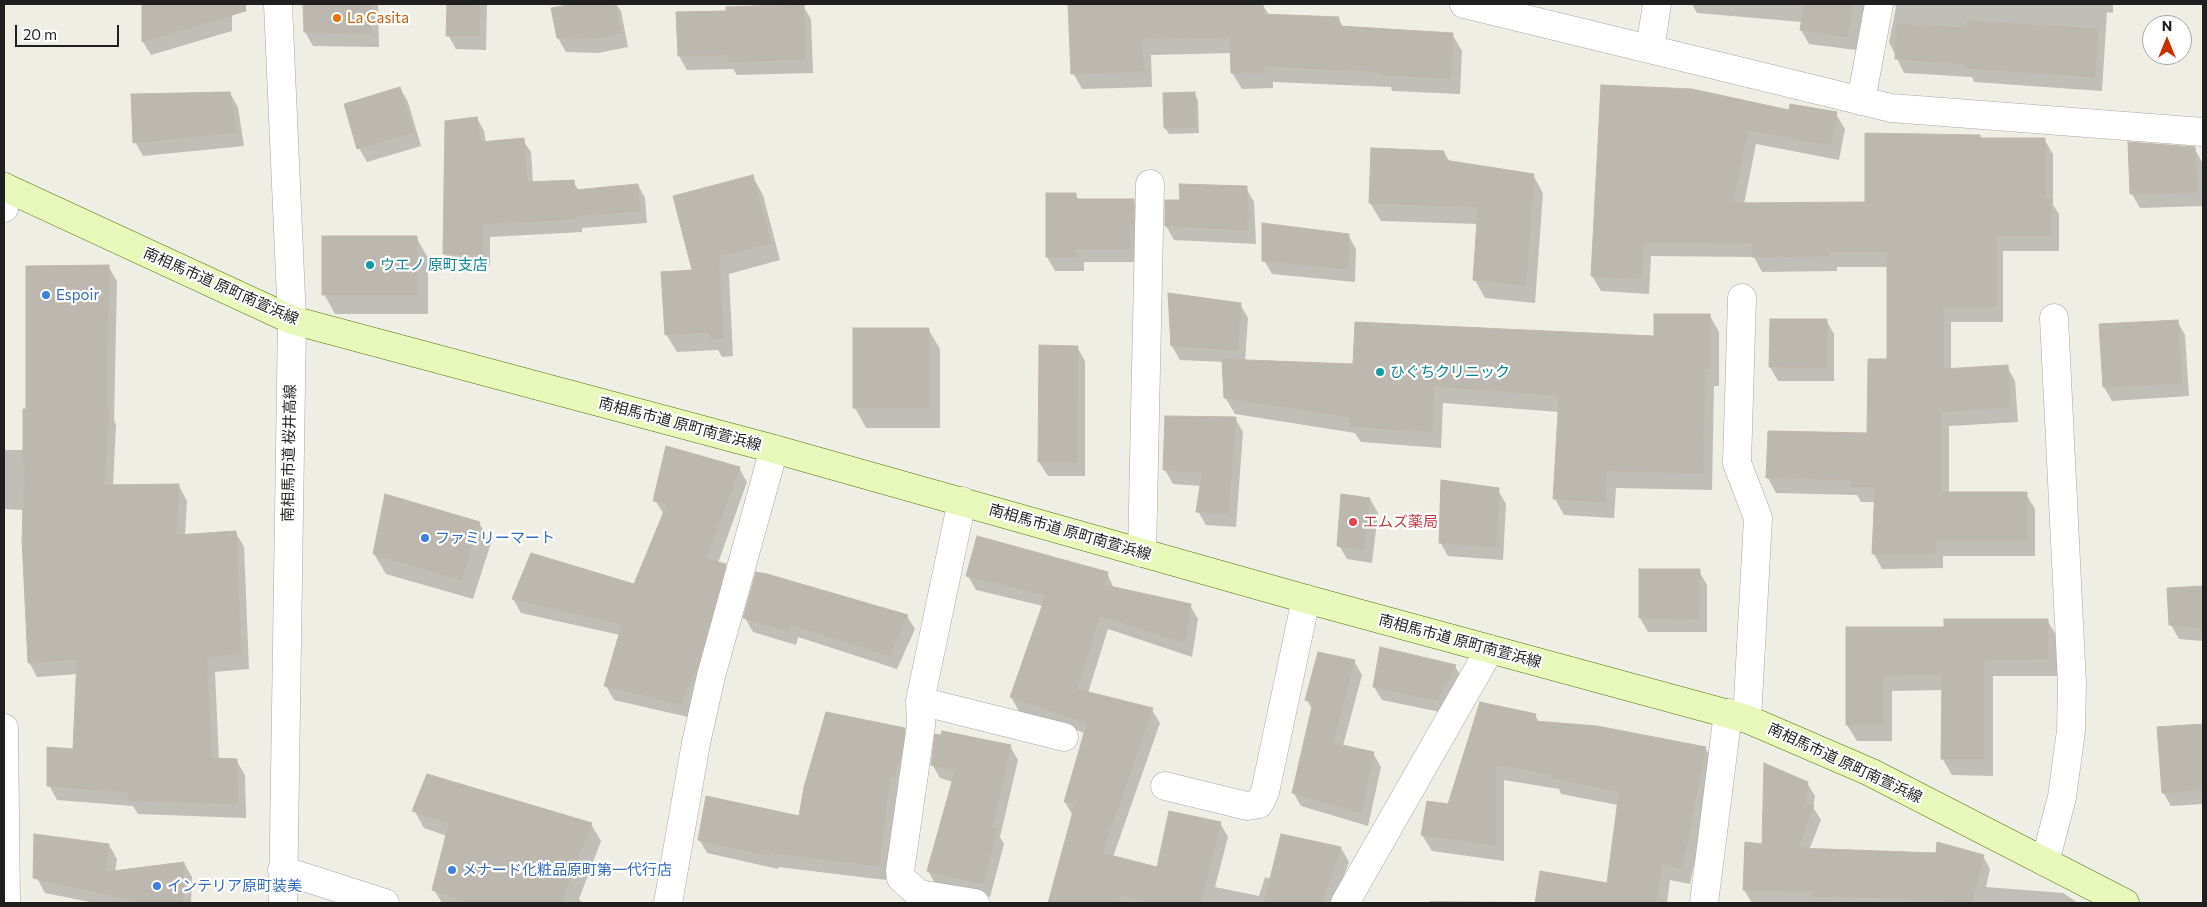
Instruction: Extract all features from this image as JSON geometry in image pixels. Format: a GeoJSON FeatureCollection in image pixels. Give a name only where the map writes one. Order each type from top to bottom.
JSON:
{"type":"FeatureCollection","features":[{"type":"Feature","properties":{"kind":"street","name":"南相馬市道 桜井高線"},"geometry":{"type":"LineString","coordinates":[[278,4],[292,320],[282,870],[283,903]]}},
{"type":"Feature","properties":{"kind":"street"},"geometry":{"type":"LineString","coordinates":[[1464,4],[1891,108],[2203,132]]}},
{"type":"Feature","properties":{"kind":"street"},"geometry":{"type":"LineString","coordinates":[[1650,49],[1657,4]]}},
{"type":"Feature","properties":{"kind":"street"},"geometry":{"type":"LineString","coordinates":[[1861,101],[1879,4]]}},
{"type":"Feature","properties":{"kind":"street"},"geometry":{"type":"LineString","coordinates":[[1142,553],[1150,184]]}},
{"type":"Feature","properties":{"kind":"street","name":"南相馬市道 原町南萱浜線"},"geometry":{"type":"LineString","coordinates":[[4,187],[292,320],[774,449],[1306,599],[1737,716],[1870,772],[2125,903]]}},
{"type":"Feature","properties":{"kind":"street"},"geometry":{"type":"LineString","coordinates":[[4,187],[4,208]]}},
{"type":"Feature","properties":{"kind":"street"},"geometry":{"type":"LineString","coordinates":[[1704,903],[1737,716],[1758,518],[1737,463],[1742,298]]}},
{"type":"Feature","properties":{"kind":"street"},"geometry":{"type":"LineString","coordinates":[[2045,862],[2062,797],[2071,731],[2072,693],[2054,318]]}},
{"type":"Feature","properties":{"kind":"street"},"geometry":{"type":"LineString","coordinates":[[668,903],[696,743],[711,676],[774,449]]}},
{"type":"Feature","properties":{"kind":"street"},"geometry":{"type":"LineString","coordinates":[[962,501],[920,701],[921,725],[901,878],[919,894],[975,903]]}},
{"type":"Feature","properties":{"kind":"street"},"geometry":{"type":"LineString","coordinates":[[1165,786],[1247,806],[1259,804],[1265,792],[1306,599]]}},
{"type":"Feature","properties":{"kind":"street"},"geometry":{"type":"LineString","coordinates":[[1345,903],[1490,649]]}},
{"type":"Feature","properties":{"kind":"street"},"geometry":{"type":"LineString","coordinates":[[920,701],[1064,736]]}},
{"type":"Feature","properties":{"kind":"street"},"geometry":{"type":"LineString","coordinates":[[4,728],[6,903]]}},
{"type":"Feature","properties":{"kind":"street"},"geometry":{"type":"LineString","coordinates":[[282,870],[385,903]]}},
{"type":"Feature","properties":{"kind":"building"},"geometry":{"type":"Polygon","coordinates":[[[142,4],[245,4],[246,11],[142,42],[142,4]]]}},
{"type":"Feature","properties":{"kind":"building","name":"La Casita"},"geometry":{"type":"Polygon","coordinates":[[[303,4],[371,4],[372,34],[304,32],[303,4]]]}},
{"type":"Feature","properties":{"kind":"building"},"geometry":{"type":"Polygon","coordinates":[[[447,4],[479,4],[479,36],[446,36],[447,4]]]}},
{"type":"Feature","properties":{"kind":"building"},"geometry":{"type":"Polygon","coordinates":[[[574,4],[615,4],[621,33],[589,39],[557,38],[551,8],[574,4]]]}},
{"type":"Feature","properties":{"kind":"building"},"geometry":{"type":"Polygon","coordinates":[[[804,4],[805,59],[728,62],[728,55],[678,56],[676,12],[726,11],[726,7],[804,4]]]}},
{"type":"Feature","properties":{"kind":"building"},"geometry":{"type":"Polygon","coordinates":[[[1068,4],[1263,4],[1263,14],[1339,17],[1339,26],[1453,33],[1451,78],[1382,75],[1382,72],[1264,66],[1265,72],[1231,73],[1230,37],[1142,39],[1144,71],[1071,74],[1068,4]]]}},
{"type":"Feature","properties":{"kind":"building"},"geometry":{"type":"Polygon","coordinates":[[[1804,4],[1853,4],[1848,37],[1800,30],[1804,4]]]}},
{"type":"Feature","properties":{"kind":"building"},"geometry":{"type":"Polygon","coordinates":[[[1967,21],[2098,29],[2095,77],[1965,68],[1965,64],[1895,59],[1897,24],[1967,28],[1967,21]]]}},
{"type":"Feature","properties":{"kind":"building"},"geometry":{"type":"Polygon","coordinates":[[[1601,85],[1692,89],[1789,110],[1790,104],[1837,112],[1831,145],[1748,130],[1733,203],[1865,202],[1865,133],[1980,135],[1980,138],[2045,138],[2045,198],[2051,198],[2051,236],[1996,236],[1996,307],[1943,307],[1943,369],[2008,365],[2010,407],[1941,412],[1941,492],[2027,492],[2027,541],[1935,541],[1935,554],[1872,554],[1875,487],[1851,487],[1851,480],[1766,478],[1768,431],[1867,433],[1868,359],[1887,359],[1887,252],[1829,252],[1829,256],[1752,257],[1752,243],[1643,242],[1641,279],[1591,276],[1601,85]]]}},
{"type":"Feature","properties":{"kind":"building"},"geometry":{"type":"Polygon","coordinates":[[[400,87],[414,132],[357,149],[344,104],[400,87]]]}},
{"type":"Feature","properties":{"kind":"building"},"geometry":{"type":"Polygon","coordinates":[[[230,92],[237,132],[133,143],[131,94],[230,92]]]}},
{"type":"Feature","properties":{"kind":"building"},"geometry":{"type":"Polygon","coordinates":[[[1195,92],[1196,127],[1164,128],[1163,93],[1195,92]]]}},
{"type":"Feature","properties":{"kind":"building"},"geometry":{"type":"Polygon","coordinates":[[[477,117],[481,142],[524,138],[527,182],[574,180],[575,190],[638,184],[640,211],[576,216],[576,219],[483,224],[483,254],[443,254],[445,121],[477,117]]]}},
{"type":"Feature","properties":{"kind":"building"},"geometry":{"type":"Polygon","coordinates":[[[2128,142],[2195,147],[2197,192],[2130,194],[2128,142]]]}},
{"type":"Feature","properties":{"kind":"building"},"geometry":{"type":"Polygon","coordinates":[[[1371,148],[1444,151],[1444,160],[1534,174],[1526,285],[1473,280],[1478,207],[1369,203],[1371,148]]]}},
{"type":"Feature","properties":{"kind":"building"},"geometry":{"type":"Polygon","coordinates":[[[753,175],[771,243],[719,256],[723,338],[711,340],[709,332],[665,335],[661,272],[692,270],[673,196],[753,175]]]}},
{"type":"Feature","properties":{"kind":"building"},"geometry":{"type":"Polygon","coordinates":[[[1179,184],[1247,186],[1248,230],[1165,226],[1165,200],[1180,200],[1179,184]]]}},
{"type":"Feature","properties":{"kind":"building"},"geometry":{"type":"Polygon","coordinates":[[[1046,193],[1076,193],[1076,199],[1134,199],[1133,225],[1130,224],[1130,249],[1076,249],[1076,257],[1046,257],[1046,193]]]}},
{"type":"Feature","properties":{"kind":"building"},"geometry":{"type":"Polygon","coordinates":[[[1262,223],[1349,234],[1348,269],[1262,261],[1262,223]]]}},
{"type":"Feature","properties":{"kind":"building","name":"ウエノ 原町支店"},"geometry":{"type":"Polygon","coordinates":[[[322,236],[417,236],[417,295],[322,295],[322,236]]]}},
{"type":"Feature","properties":{"kind":"building"},"geometry":{"type":"Polygon","coordinates":[[[109,265],[106,408],[109,409],[104,485],[179,484],[176,535],[236,531],[241,654],[207,657],[211,758],[237,759],[238,804],[128,800],[128,792],[47,786],[47,747],[73,749],[77,659],[28,663],[22,539],[25,467],[23,467],[23,409],[26,409],[26,266],[109,265]]]}},
{"type":"Feature","properties":{"kind":"building"},"geometry":{"type":"Polygon","coordinates":[[[1168,293],[1241,303],[1238,350],[1171,346],[1168,293]]]}},
{"type":"Feature","properties":{"kind":"building"},"geometry":{"type":"Polygon","coordinates":[[[1654,314],[1710,314],[1710,369],[1705,369],[1703,473],[1607,471],[1605,502],[1553,499],[1559,396],[1434,386],[1432,432],[1350,426],[1350,417],[1224,398],[1222,359],[1353,364],[1355,322],[1654,336],[1654,314]]]}},
{"type":"Feature","properties":{"kind":"building"},"geometry":{"type":"Polygon","coordinates":[[[1770,319],[1827,319],[1827,368],[1769,367],[1770,319]]]}},
{"type":"Feature","properties":{"kind":"building"},"geometry":{"type":"Polygon","coordinates":[[[2178,320],[2182,383],[2103,387],[2099,324],[2178,320]]]}},
{"type":"Feature","properties":{"kind":"building"},"geometry":{"type":"Polygon","coordinates":[[[853,328],[929,328],[929,408],[853,408],[853,328]]]}},
{"type":"Feature","properties":{"kind":"building"},"geometry":{"type":"Polygon","coordinates":[[[1039,345],[1078,346],[1077,462],[1038,462],[1039,345]]]}},
{"type":"Feature","properties":{"kind":"building"},"geometry":{"type":"Polygon","coordinates":[[[1165,416],[1236,417],[1228,514],[1196,512],[1202,473],[1163,470],[1165,416]]]}},
{"type":"Feature","properties":{"kind":"building"},"geometry":{"type":"Polygon","coordinates":[[[666,446],[740,467],[706,559],[726,564],[698,666],[680,704],[604,686],[622,624],[512,599],[531,553],[634,584],[667,504],[653,501],[666,446]]]}},
{"type":"Feature","properties":{"kind":"building"},"geometry":{"type":"Polygon","coordinates":[[[1441,480],[1499,488],[1496,547],[1439,543],[1441,480]]]}},
{"type":"Feature","properties":{"kind":"building","name":"ファミリーマート"},"geometry":{"type":"Polygon","coordinates":[[[385,494],[480,522],[461,580],[373,554],[385,494]]]}},
{"type":"Feature","properties":{"kind":"building","name":"エムズ薬局"},"geometry":{"type":"Polygon","coordinates":[[[1341,494],[1370,498],[1364,550],[1337,546],[1341,494]]]}},
{"type":"Feature","properties":{"kind":"building"},"geometry":{"type":"Polygon","coordinates":[[[977,536],[1108,572],[1105,585],[1191,604],[1185,643],[1100,616],[1077,689],[1153,708],[1102,853],[1157,867],[1169,811],[1221,822],[1200,903],[1150,903],[1120,895],[1119,903],[1048,903],[1075,804],[1064,802],[1087,723],[1010,697],[1046,595],[966,576],[977,536]]]}},
{"type":"Feature","properties":{"kind":"building"},"geometry":{"type":"Polygon","coordinates":[[[1639,569],[1700,569],[1699,619],[1639,618],[1639,569]]]}},
{"type":"Feature","properties":{"kind":"building"},"geometry":{"type":"Polygon","coordinates":[[[756,572],[908,615],[889,656],[790,624],[788,631],[743,618],[756,572]]]}},
{"type":"Feature","properties":{"kind":"building"},"geometry":{"type":"Polygon","coordinates":[[[2203,586],[2203,628],[2169,625],[2167,588],[2203,586]]]}},
{"type":"Feature","properties":{"kind":"building"},"geometry":{"type":"Polygon","coordinates":[[[1944,619],[2048,619],[2048,659],[1984,660],[1984,759],[1941,759],[1942,674],[1883,675],[1883,725],[1846,725],[1846,627],[1944,627],[1944,619]]]}},
{"type":"Feature","properties":{"kind":"building"},"geometry":{"type":"Polygon","coordinates":[[[1380,647],[1456,665],[1437,700],[1373,687],[1380,647]]]}},
{"type":"Feature","properties":{"kind":"building"},"geometry":{"type":"Polygon","coordinates":[[[1318,652],[1355,660],[1333,743],[1374,752],[1361,813],[1292,793],[1313,702],[1305,700],[1318,652]]]}},
{"type":"Feature","properties":{"kind":"building"},"geometry":{"type":"Polygon","coordinates":[[[1480,702],[1536,714],[1534,721],[1597,726],[1706,747],[1682,868],[1662,864],[1656,903],[1535,903],[1540,871],[1607,883],[1619,792],[1551,778],[1551,774],[1495,765],[1495,845],[1421,835],[1427,801],[1448,804],[1480,702]]]}},
{"type":"Feature","properties":{"kind":"building"},"geometry":{"type":"Polygon","coordinates":[[[826,712],[905,728],[901,756],[894,777],[890,776],[879,866],[770,853],[770,856],[698,840],[706,796],[799,816],[804,787],[826,712]]]}},
{"type":"Feature","properties":{"kind":"building"},"geometry":{"type":"Polygon","coordinates":[[[2203,724],[2203,790],[2162,793],[2157,727],[2203,724]]]}},
{"type":"Feature","properties":{"kind":"building"},"geometry":{"type":"Polygon","coordinates":[[[942,731],[1011,745],[992,827],[997,829],[983,884],[927,871],[955,771],[931,765],[935,734],[941,735],[942,731]]]}},
{"type":"Feature","properties":{"kind":"building"},"geometry":{"type":"Polygon","coordinates":[[[1764,763],[1808,782],[1805,804],[1814,805],[1798,848],[1936,853],[1937,842],[1984,855],[1972,903],[1941,903],[1942,900],[1813,896],[1814,891],[1743,890],[1745,842],[1762,844],[1764,763]]]}},
{"type":"Feature","properties":{"kind":"building"},"geometry":{"type":"Polygon","coordinates":[[[427,774],[592,823],[561,903],[471,903],[432,890],[449,823],[412,811],[427,774]]]}},
{"type":"Feature","properties":{"kind":"building"},"geometry":{"type":"Polygon","coordinates":[[[34,834],[109,844],[105,872],[184,862],[183,903],[132,903],[132,900],[33,878],[34,834]]]}},
{"type":"Feature","properties":{"kind":"building"},"geometry":{"type":"Polygon","coordinates":[[[1281,834],[1341,847],[1322,903],[1264,903],[1281,834]]]}},
{"type":"Feature","properties":{"kind":"place","name":"La Casita"},"geometry":{"type":"Point","coordinates":[337,18]}},
{"type":"Feature","properties":{"kind":"place","name":"ウエノ 原町支店"},"geometry":{"type":"Point","coordinates":[370,265]}},
{"type":"Feature","properties":{"kind":"place","name":"Espoir"},"geometry":{"type":"Point","coordinates":[46,295]}},
{"type":"Feature","properties":{"kind":"place","name":"ひぐちクリニック"},"geometry":{"type":"Point","coordinates":[1380,372]}},
{"type":"Feature","properties":{"kind":"place","name":"エムズ薬局"},"geometry":{"type":"Point","coordinates":[1353,522]}},
{"type":"Feature","properties":{"kind":"place","name":"ファミリーマート"},"geometry":{"type":"Point","coordinates":[425,538]}},
{"type":"Feature","properties":{"kind":"place","name":"メナード化粧品原町第一代行店"},"geometry":{"type":"Point","coordinates":[452,870]}},
{"type":"Feature","properties":{"kind":"place","name":"インテリア原町装美"},"geometry":{"type":"Point","coordinates":[157,886]}}]}
